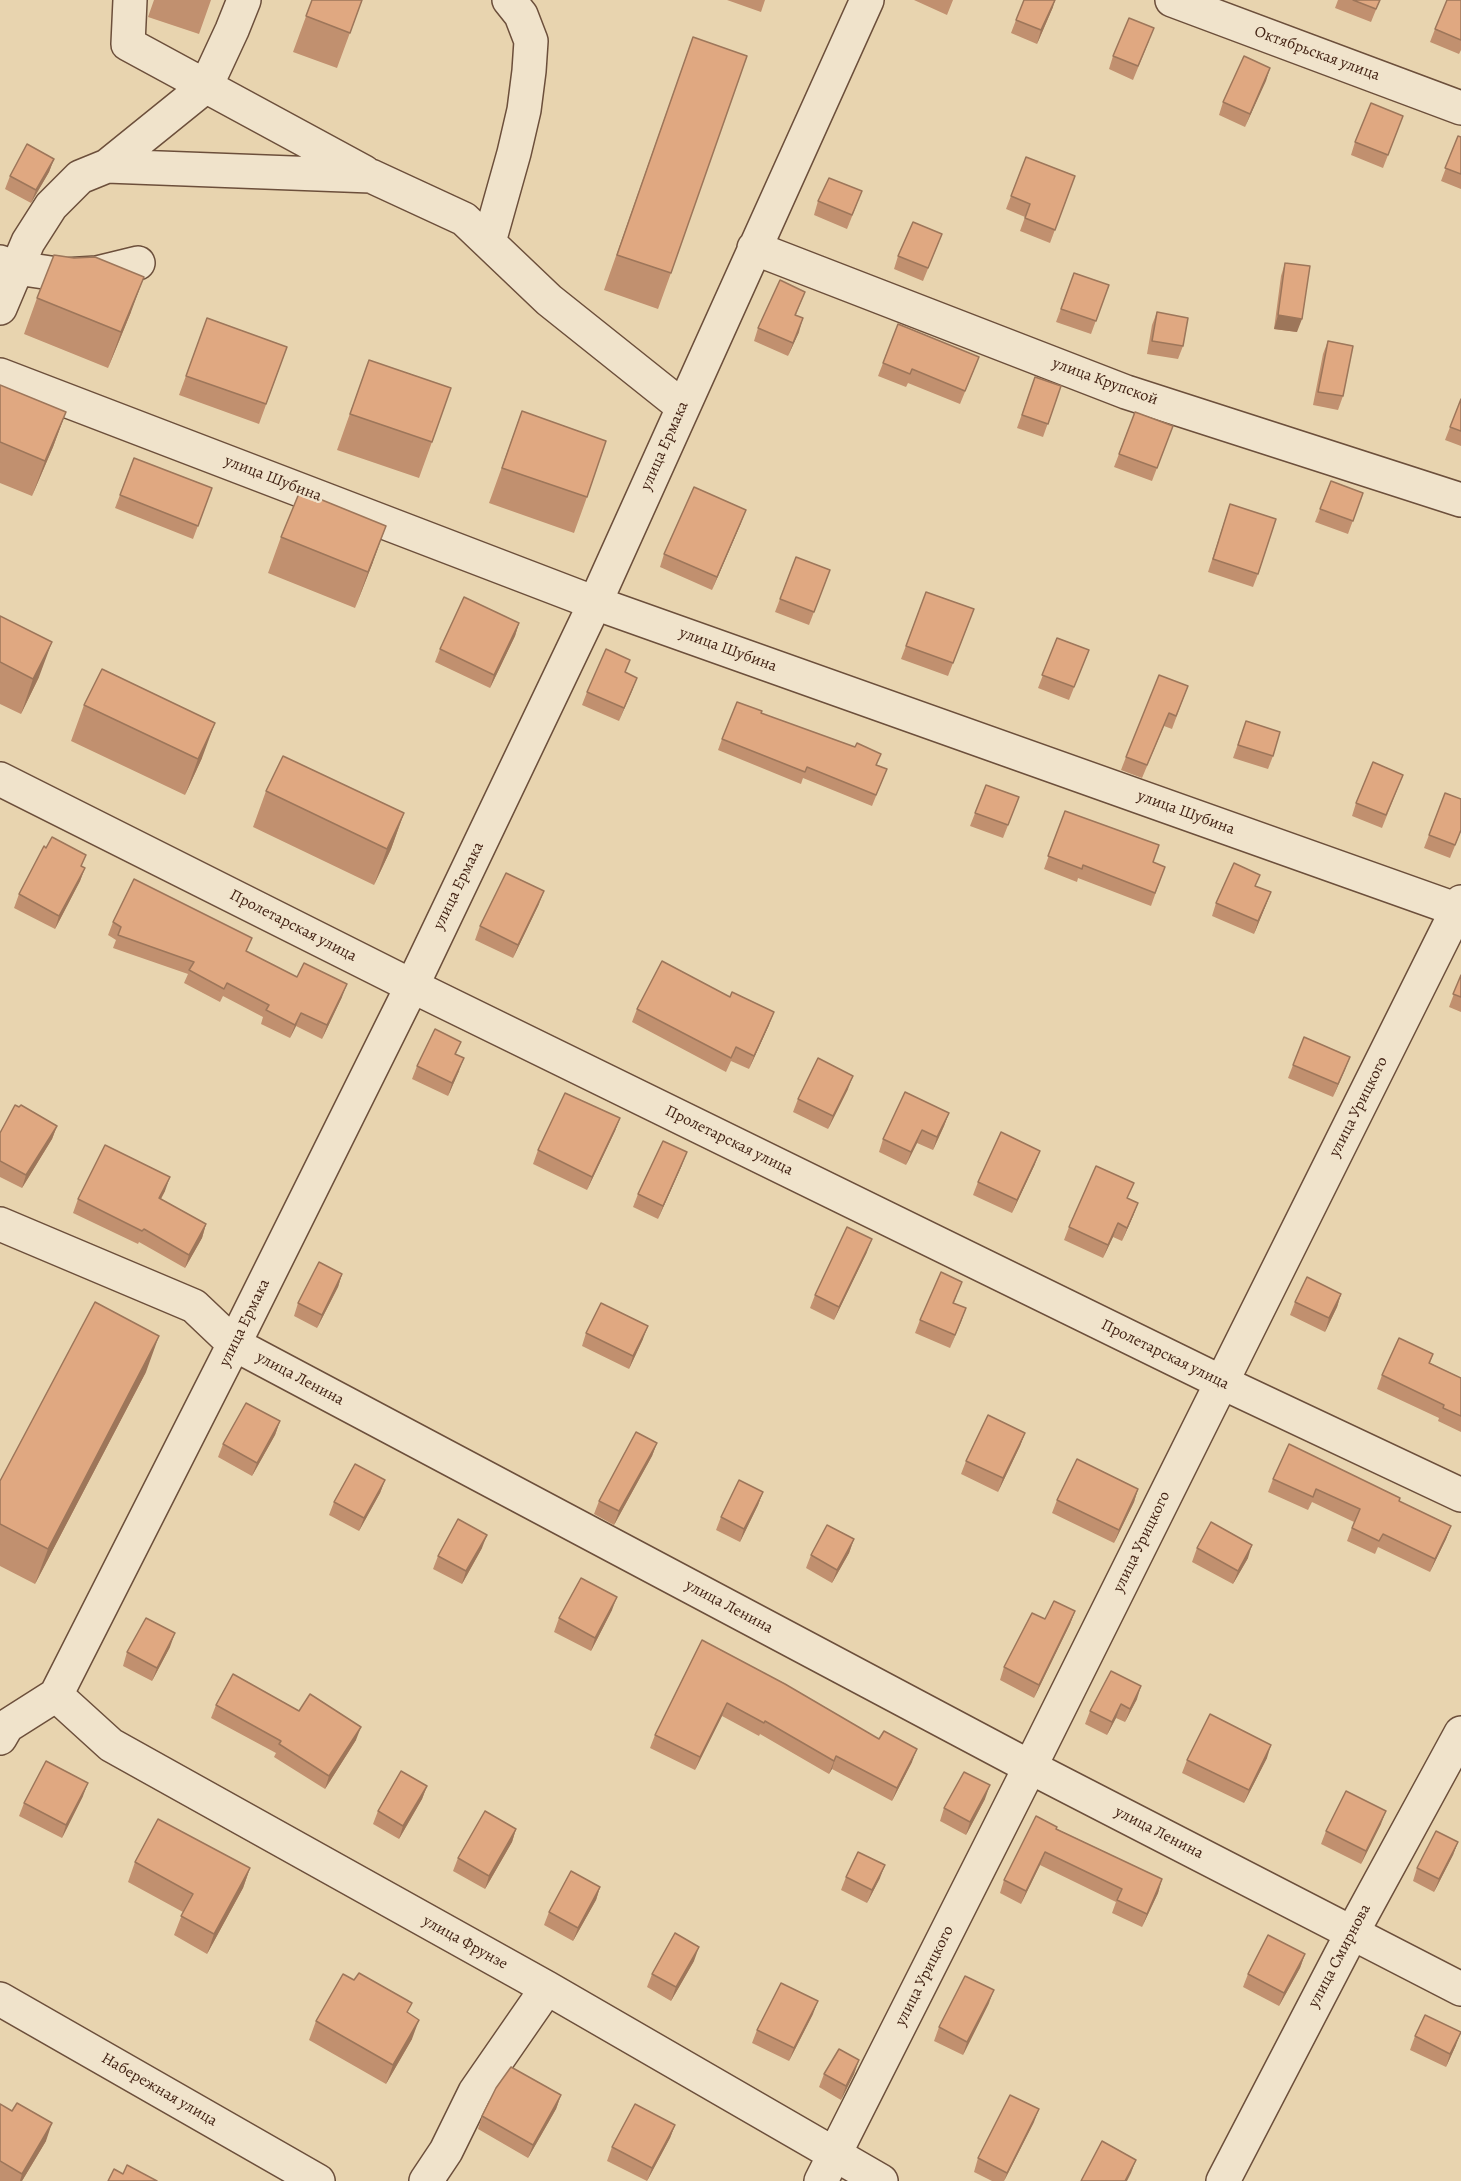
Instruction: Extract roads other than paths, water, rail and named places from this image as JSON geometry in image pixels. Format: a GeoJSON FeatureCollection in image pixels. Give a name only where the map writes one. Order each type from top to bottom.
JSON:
{"type":"FeatureCollection","features":[{"type":"Feature","properties":{"kind":"street"},"geometry":{"type":"LineString","coordinates":[[130,0],[128,44],[370,176],[464,219],[549,300],[683,406]]}},
{"type":"Feature","properties":{"kind":"street"},"geometry":{"type":"LineString","coordinates":[[0,308],[8,265],[28,242],[51,206],[80,177],[107,166],[206,86],[244,0]]}},
{"type":"Feature","properties":{"kind":"street"},"geometry":{"type":"LineString","coordinates":[[489,242],[514,153],[524,110],[529,71],[531,41],[521,15],[509,0]]}},
{"type":"Feature","properties":{"kind":"street","name":"улица Ермака"},"geometry":{"type":"LineString","coordinates":[[56,1695],[412,986],[595,603],[867,0]]}},
{"type":"Feature","properties":{"kind":"street","name":"Октябрьская улица"},"geometry":{"type":"LineString","coordinates":[[1172,0],[1461,108]]}},
{"type":"Feature","properties":{"kind":"street"},"geometry":{"type":"LineString","coordinates":[[107,166],[370,176]]}},
{"type":"Feature","properties":{"kind":"street","name":"улица Крупской"},"geometry":{"type":"LineString","coordinates":[[754,248],[1126,392],[1461,500]]}},
{"type":"Feature","properties":{"kind":"street"},"geometry":{"type":"LineString","coordinates":[[8,265],[64,275],[97,273],[138,263]]}},
{"type":"Feature","properties":{"kind":"street","name":"улица Шубина"},"geometry":{"type":"LineString","coordinates":[[0,375],[595,603],[1460,907]]}},
{"type":"Feature","properties":{"kind":"street","name":"Пролетарская улица"},"geometry":{"type":"LineString","coordinates":[[0,779],[412,986],[1221,1382],[1461,1495]]}},
{"type":"Feature","properties":{"kind":"street","name":"улица Урицкого"},"geometry":{"type":"LineString","coordinates":[[828,2167],[1460,907]]}},
{"type":"Feature","properties":{"kind":"street","name":"улица Ленина"},"geometry":{"type":"LineString","coordinates":[[0,1224],[194,1306],[234,1344],[1030,1767],[1461,1989]]}},
{"type":"Feature","properties":{"kind":"street"},"geometry":{"type":"LineString","coordinates":[[2,1729],[56,1695]]}},
{"type":"Feature","properties":{"kind":"street","name":"улица Фрунзе"},"geometry":{"type":"LineString","coordinates":[[56,1695],[111,1745],[547,1988],[828,2167],[881,2181]]}},
{"type":"Feature","properties":{"kind":"street","name":"улица Смирнова"},"geometry":{"type":"LineString","coordinates":[[1223,2181],[1352,1933],[1461,1733]]}},
{"type":"Feature","properties":{"kind":"street"},"geometry":{"type":"LineString","coordinates":[[426,2181],[446,2151],[475,2092],[547,1988]]}},
{"type":"Feature","properties":{"kind":"street","name":"Набережная улица"},"geometry":{"type":"LineString","coordinates":[[0,1999],[318,2181]]}}]}
